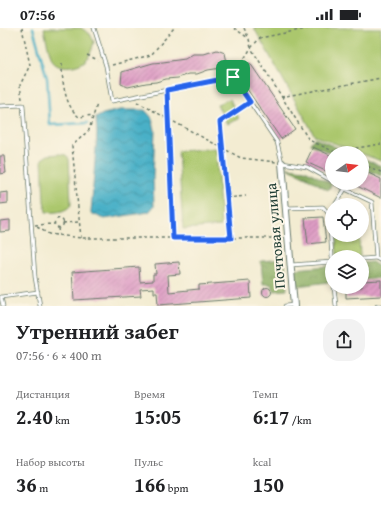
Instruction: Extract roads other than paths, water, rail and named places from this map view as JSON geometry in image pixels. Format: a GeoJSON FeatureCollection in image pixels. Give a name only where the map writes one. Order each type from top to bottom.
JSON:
{"type":"FeatureCollection","features":[{"type":"Feature","properties":{"kind":"street","name":"Почтовая улица"},"geometry":{"type":"LineString","coordinates":[[282,163],[294,306]]}},
{"type":"Feature","properties":{"kind":"lane"},"geometry":{"type":"LineString","coordinates":[[94,28],[106,64],[112,101],[233,77],[277,142],[282,163],[307,167],[325,177]]}},
{"type":"Feature","properties":{"kind":"lane"},"geometry":{"type":"LineString","coordinates":[[0,106],[23,105],[35,277],[40,306]]}},
{"type":"Feature","properties":{"kind":"lane"},"geometry":{"type":"LineString","coordinates":[[347,190],[372,202],[376,258]]}},
{"type":"Feature","properties":{"kind":"lane"},"geometry":{"type":"LineString","coordinates":[[286,208],[323,208],[325,210]]}},
{"type":"Feature","properties":{"kind":"lane"},"geometry":{"type":"LineString","coordinates":[[369,258],[376,258],[381,261]]}},
{"type":"Feature","properties":{"kind":"lane"},"geometry":{"type":"LineString","coordinates":[[291,266],[325,263]]}},
{"type":"Feature","properties":{"kind":"lane"},"geometry":{"type":"LineString","coordinates":[[3,306],[1,296],[38,292]]}},
{"type":"Feature","properties":{"kind":"lane"},"geometry":{"type":"LineString","coordinates":[[335,294],[336,306]]}},
{"type":"Feature","properties":{"kind":"lane"},"geometry":{"type":"LineString","coordinates":[[285,306],[294,306]]}},
{"type":"Feature","properties":{"kind":"water"},"geometry":{"type":"Polygon","coordinates":[[[120,110],[145,110],[152,118],[155,130],[153,177],[154,206],[149,212],[104,219],[91,213],[97,134],[96,118],[103,114],[120,110]]]}},
{"type":"Feature","properties":{"kind":"waterway"},"geometry":{"type":"LineString","coordinates":[[33,28],[47,78],[50,125],[88,123]]}}]}
